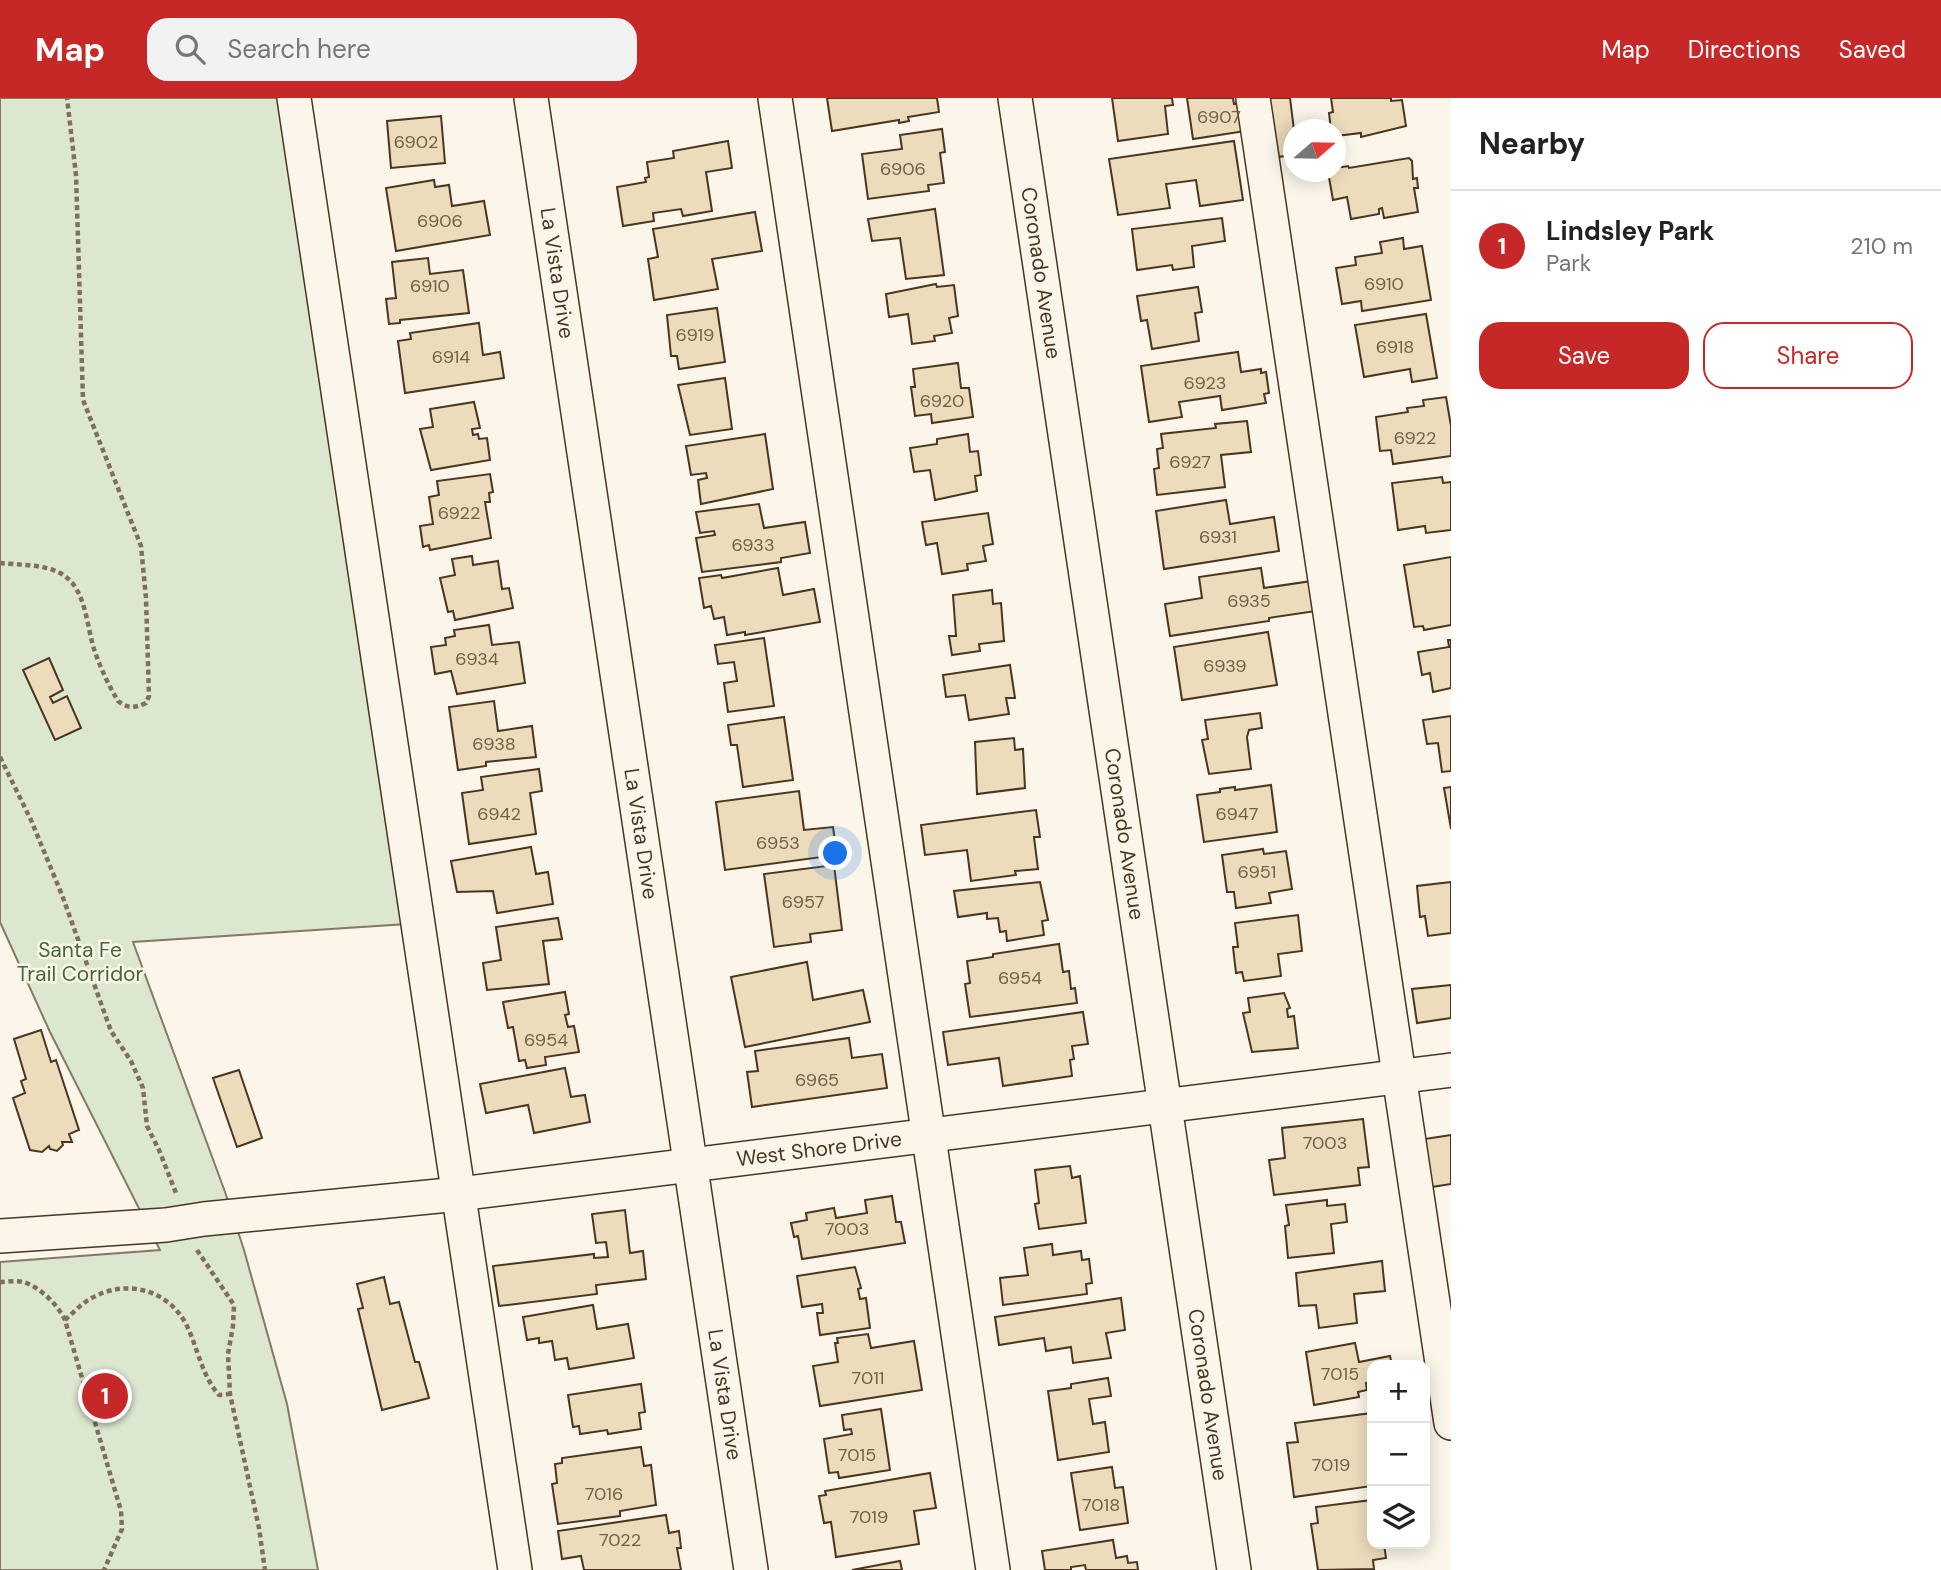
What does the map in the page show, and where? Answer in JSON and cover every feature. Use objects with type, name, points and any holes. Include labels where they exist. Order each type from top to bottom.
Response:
[{"type":"street","points":[[294,98],[515,1570]]},
{"type":"street","name":"La Vista Drive","points":[[531,98],[751,1570]]},
{"type":"street","points":[[775,98],[993,1570]]},
{"type":"street","name":"Coronado Avenue","points":[[1015,98],[1234,1570]]},
{"type":"street","points":[[1253,98],[1451,1423]]},
{"type":"street","name":"West Shore Drive","points":[[0,1236],[166,1225],[459,1194],[1451,1070]]},
{"type":"path","points":[[0,563],[44,568],[61,573],[74,586],[83,605],[94,650],[118,701],[125,707],[146,703],[149,696],[146,598],[141,546],[83,400],[76,175],[67,98]]},
{"type":"path","points":[[0,757],[31,820],[62,895],[111,1031],[131,1061],[143,1088],[147,1126],[187,1223],[205,1262],[234,1305],[228,1354],[230,1394],[259,1528],[265,1570]]},
{"type":"path","points":[[0,1282],[27,1283],[56,1304],[65,1320],[121,1511],[122,1529],[104,1570]]},
{"type":"path","points":[[65,1320],[90,1299],[114,1289],[139,1289],[169,1301],[186,1324],[211,1386],[219,1395],[230,1394]]},
{"type":"green space","name":"Santa Fe Trail Corridor","points":[[0,98],[281,98],[407,924],[133,942],[244,1250],[287,1404],[318,1570],[0,1570],[0,1262],[160,1250],[50,1032],[0,922]]},
{"type":"building","points":[[827,98],[937,98],[939,112],[908,117],[909,121],[899,123],[899,120],[832,131]]},
{"type":"building","points":[[1112,98],[1172,98],[1173,105],[1165,106],[1168,134],[1118,141]]},
{"type":"building","points":[[1187,98],[1233,98],[1234,104],[1247,102],[1252,130],[1193,139]]},
{"type":"building","points":[[1262,98],[1290,98],[1293,119],[1283,119],[1283,156],[1269,158]]},
{"type":"building","points":[[1331,98],[1402,100],[1406,126],[1361,137],[1361,133],[1346,135],[1346,119],[1330,119],[1329,113],[1333,112]]},
{"type":"building","points":[[441,116],[445,163],[391,168],[387,121]]},
{"type":"building","points":[[942,129],[945,152],[940,153],[944,183],[928,185],[929,191],[868,199],[862,154],[902,149],[900,135]]},
{"type":"building","points":[[728,141],[732,168],[706,172],[712,211],[683,216],[681,209],[653,213],[654,221],[623,226],[617,187],[646,182],[645,178],[649,177],[647,162],[674,158],[673,151]]},
{"type":"building","points":[[1234,141],[1243,200],[1200,206],[1196,180],[1166,184],[1170,208],[1118,215],[1109,159]]},
{"type":"building","points":[[1409,158],[1412,161],[1413,179],[1417,178],[1418,188],[1414,188],[1418,212],[1384,218],[1382,208],[1379,209],[1379,214],[1351,219],[1347,197],[1333,200],[1330,182],[1346,182],[1346,166]]},
{"type":"building","points":[[434,180],[435,187],[449,185],[452,206],[484,201],[490,235],[396,251],[386,188]]},
{"type":"building","points":[[935,209],[944,275],[906,279],[900,238],[872,241],[868,219]]},
{"type":"building","points":[[755,212],[762,251],[712,259],[718,289],[654,300],[648,259],[658,257],[653,229]]},
{"type":"building","points":[[1222,218],[1225,241],[1192,246],[1194,267],[1173,270],[1172,265],[1137,270],[1132,229]]},
{"type":"building","points":[[1403,238],[1404,249],[1422,246],[1431,300],[1362,311],[1361,301],[1342,304],[1336,268],[1356,265],[1355,257],[1382,253],[1380,242]]},
{"type":"building","points":[[428,258],[430,274],[463,270],[469,313],[400,320],[400,323],[389,324],[386,299],[396,298],[392,262]]},
{"type":"building","points":[[936,284],[937,287],[954,285],[958,316],[949,318],[952,333],[934,336],[935,341],[912,344],[908,314],[889,317],[886,294]]},
{"type":"building","points":[[1198,287],[1202,312],[1195,313],[1199,341],[1152,349],[1147,320],[1141,321],[1137,296]]},
{"type":"building","points":[[717,308],[725,362],[679,369],[677,356],[671,356],[667,315]]},
{"type":"building","points":[[1426,314],[1437,378],[1412,382],[1410,369],[1364,377],[1355,325]]},
{"type":"building","points":[[479,323],[483,355],[500,352],[504,378],[405,393],[398,341],[411,339],[410,333]]},
{"type":"building","points":[[1238,352],[1241,372],[1261,369],[1261,373],[1266,372],[1269,393],[1264,394],[1266,403],[1222,410],[1220,396],[1179,402],[1182,417],[1149,422],[1141,366]]},
{"type":"building","points":[[958,363],[961,388],[969,388],[973,417],[932,423],[931,414],[915,416],[911,387],[915,387],[913,369]]},
{"type":"building","points":[[725,378],[732,429],[690,435],[678,385]]},
{"type":"building","points":[[1446,397],[1451,426],[1451,456],[1393,464],[1391,450],[1380,451],[1376,417],[1408,412],[1407,408],[1424,406],[1423,400]]},
{"type":"building","points":[[474,402],[480,428],[472,429],[473,435],[478,434],[479,439],[487,438],[490,460],[431,470],[420,429],[433,427],[430,409]]},
{"type":"building","points":[[1247,421],[1251,452],[1221,455],[1225,487],[1157,495],[1154,469],[1159,468],[1157,449],[1163,448],[1161,434],[1216,428],[1215,424]]},
{"type":"building","points":[[765,434],[773,489],[701,504],[698,480],[707,478],[706,473],[691,475],[686,446]]},
{"type":"building","points":[[968,434],[970,452],[978,451],[981,475],[975,476],[977,491],[935,500],[930,470],[914,472],[910,448],[937,444],[937,439]]},
{"type":"building","points":[[490,474],[493,492],[489,493],[490,502],[485,502],[491,538],[430,550],[429,545],[423,547],[420,526],[433,524],[429,497],[439,495],[437,481]]},
{"type":"building","points":[[1442,477],[1443,483],[1451,482],[1451,530],[1426,533],[1425,526],[1398,530],[1392,483]]},
{"type":"building","points":[[1226,500],[1230,524],[1274,517],[1279,551],[1164,569],[1156,511]]},
{"type":"building","points":[[759,504],[764,528],[805,522],[810,553],[781,558],[781,562],[702,572],[696,538],[715,535],[714,531],[700,533],[696,512]]},
{"type":"building","points":[[988,513],[993,544],[983,546],[986,561],[967,564],[968,570],[942,574],[937,543],[926,545],[922,522]]},
{"type":"building","points":[[472,556],[473,565],[498,561],[502,589],[509,588],[513,608],[455,620],[453,611],[448,612],[440,578],[455,575],[452,559]]},
{"type":"building","points":[[1451,557],[1451,625],[1424,630],[1423,626],[1414,627],[1404,565]]},
{"type":"building","points":[[778,568],[783,595],[814,589],[820,622],[745,635],[745,632],[727,635],[724,617],[714,619],[711,606],[704,608],[699,578],[721,575],[722,578]]},
{"type":"building","points":[[1261,568],[1264,588],[1312,581],[1316,611],[1170,636],[1165,604],[1202,598],[1199,577]]},
{"type":"building","points":[[992,590],[993,604],[1001,603],[1004,641],[979,644],[980,651],[952,655],[949,636],[956,636],[953,595]]},
{"type":"building","points":[[489,625],[492,645],[519,642],[525,683],[457,694],[451,671],[435,674],[431,647],[446,645],[445,638],[455,636],[454,630]]},
{"type":"building","points":[[1268,632],[1277,685],[1182,700],[1174,647]]},
{"type":"building","points":[[764,638],[774,706],[728,712],[724,683],[737,681],[734,662],[718,664],[715,645]]},
{"type":"building","points":[[1448,640],[1451,640],[1451,688],[1433,692],[1430,673],[1422,675],[1418,652],[1449,647]]},
{"type":"building","points":[[49,658],[63,690],[50,697],[53,703],[67,696],[81,728],[55,740],[23,670]]},
{"type":"building","points":[[1010,665],[1015,698],[1006,698],[1009,714],[969,720],[965,695],[946,697],[943,675]]},
{"type":"building","points":[[494,701],[498,731],[532,726],[536,757],[486,762],[486,766],[458,770],[449,707]]},
{"type":"building","points":[[1260,713],[1262,728],[1249,730],[1247,737],[1251,769],[1209,774],[1202,740],[1208,739],[1205,720]]},
{"type":"building","points":[[1451,716],[1451,771],[1442,772],[1438,743],[1427,744],[1423,720]]},
{"type":"building","points":[[784,717],[793,780],[743,787],[737,745],[731,745],[728,725]]},
{"type":"building","points":[[1014,738],[1015,750],[1023,749],[1025,788],[977,794],[975,742]]},
{"type":"building","points":[[539,769],[542,791],[530,793],[536,834],[469,844],[462,793],[483,790],[481,777]]},
{"type":"building","points":[[1271,785],[1277,832],[1204,842],[1197,795],[1220,792],[1220,789],[1235,787],[1235,790]]},
{"type":"building","points":[[1451,787],[1451,829],[1444,788]]},
{"type":"building","points":[[799,791],[804,830],[833,827],[837,855],[725,870],[716,802]]},
{"type":"building","points":[[1036,810],[1040,837],[1034,837],[1038,869],[971,881],[967,850],[925,855],[921,825]]},
{"type":"building","points":[[531,847],[536,874],[548,872],[553,904],[497,913],[493,891],[457,892],[451,861]]},
{"type":"building","points":[[1263,849],[1264,854],[1286,851],[1292,889],[1269,893],[1271,903],[1236,908],[1234,892],[1227,892],[1222,855]]},
{"type":"building","points":[[834,865],[842,930],[810,934],[811,942],[774,947],[764,874]]},
{"type":"building","points":[[1040,882],[1048,920],[1042,921],[1044,935],[1007,941],[1006,931],[1000,932],[998,918],[987,919],[987,913],[958,917],[954,891]]},
{"type":"building","points":[[1451,882],[1451,933],[1428,936],[1425,916],[1420,917],[1417,886]]},
{"type":"building","points":[[1298,915],[1302,951],[1278,954],[1281,976],[1244,981],[1242,972],[1236,973],[1233,947],[1238,947],[1235,923]]},
{"type":"building","points":[[558,918],[562,939],[543,941],[549,984],[487,990],[483,963],[501,960],[496,927]]},
{"type":"building","points":[[1059,944],[1063,972],[1069,971],[1071,989],[1075,988],[1077,1003],[970,1017],[965,984],[970,983],[967,961],[993,957],[993,954]]},
{"type":"building","points":[[807,962],[813,1000],[863,990],[870,1022],[745,1047],[731,977]]},
{"type":"building","points":[[1451,985],[1451,1018],[1417,1023],[1412,989]]},
{"type":"building","points":[[565,992],[569,1014],[565,1015],[568,1027],[574,1026],[579,1052],[545,1057],[546,1065],[527,1068],[525,1060],[519,1061],[513,1027],[508,1028],[503,1002]]},
{"type":"building","points":[[1284,993],[1290,1008],[1287,1009],[1288,1017],[1294,1016],[1298,1048],[1252,1052],[1243,1013],[1250,1012],[1248,998]]},
{"type":"building","points":[[1083,1012],[1088,1044],[1072,1046],[1072,1076],[1003,1086],[999,1058],[948,1065],[943,1032]]},
{"type":"building","points":[[41,1030],[51,1062],[56,1060],[79,1130],[69,1134],[72,1142],[62,1142],[63,1145],[57,1151],[49,1146],[42,1152],[30,1150],[13,1098],[25,1093],[21,1081],[26,1079],[14,1039]]},
{"type":"building","points":[[849,1038],[852,1058],[882,1054],[887,1088],[752,1107],[747,1072],[758,1071],[755,1051]]},
{"type":"building","points":[[565,1068],[571,1097],[585,1095],[590,1122],[534,1133],[528,1105],[486,1113],[480,1084]]},
{"type":"building","points":[[239,1070],[262,1138],[237,1147],[213,1078]]},
{"type":"building","points":[[1363,1119],[1369,1167],[1358,1168],[1360,1185],[1274,1195],[1269,1160],[1285,1158],[1282,1128]]},
{"type":"building","points":[[1451,1135],[1451,1184],[1425,1188],[1418,1140]]},
{"type":"building","points":[[1070,1166],[1072,1178],[1080,1176],[1086,1223],[1039,1229],[1035,1204],[1039,1203],[1035,1170]]},
{"type":"building","points":[[892,1196],[896,1222],[901,1222],[905,1243],[802,1259],[798,1236],[794,1237],[791,1223],[807,1220],[806,1213],[834,1208],[836,1218],[867,1213],[865,1200]]},
{"type":"building","points":[[1327,1200],[1327,1206],[1345,1204],[1347,1222],[1331,1224],[1334,1253],[1288,1258],[1285,1226],[1289,1225],[1286,1205]]},
{"type":"building","points":[[625,1210],[630,1253],[643,1251],[646,1279],[596,1285],[597,1294],[499,1306],[493,1266],[594,1254],[594,1258],[608,1257],[606,1242],[596,1243],[592,1214]]},
{"type":"building","points":[[1052,1244],[1053,1255],[1081,1251],[1082,1260],[1089,1259],[1092,1283],[1086,1284],[1087,1294],[1003,1305],[1000,1278],[1028,1275],[1024,1248]]},
{"type":"building","points":[[1382,1261],[1385,1291],[1354,1294],[1357,1323],[1319,1328],[1316,1305],[1299,1306],[1296,1273]]},
{"type":"building","points":[[855,1267],[861,1288],[858,1289],[860,1299],[866,1298],[870,1328],[820,1335],[817,1313],[823,1313],[822,1304],[802,1307],[797,1276]]},
{"type":"building","points":[[384,1277],[390,1304],[399,1302],[415,1362],[419,1362],[429,1398],[382,1410],[358,1309],[363,1308],[357,1284]]},
{"type":"building","points":[[1121,1298],[1125,1330],[1106,1333],[1111,1358],[1073,1363],[1071,1347],[1046,1351],[1044,1338],[999,1345],[995,1317]]},
{"type":"building","points":[[593,1305],[597,1329],[628,1324],[634,1358],[569,1369],[567,1358],[555,1360],[552,1341],[539,1343],[539,1338],[527,1340],[523,1317]]},
{"type":"building","points":[[868,1334],[871,1348],[914,1341],[922,1390],[820,1406],[813,1366],[838,1362],[835,1343],[838,1343],[837,1338]]},
{"type":"building","points":[[1355,1343],[1359,1362],[1367,1360],[1367,1390],[1358,1392],[1359,1397],[1314,1405],[1306,1352]]},
{"type":"building","points":[[1390,1356],[1391,1360],[1369,1360]]},
{"type":"building","points":[[1108,1378],[1111,1396],[1089,1399],[1093,1424],[1105,1422],[1109,1452],[1058,1460],[1048,1391]]},
{"type":"building","points":[[641,1384],[645,1412],[639,1413],[641,1429],[608,1434],[607,1430],[580,1434],[579,1426],[573,1427],[568,1395]]},
{"type":"building","points":[[881,1409],[890,1470],[839,1478],[838,1472],[829,1473],[824,1439],[852,1434],[851,1429],[844,1430],[842,1415]]},
{"type":"building","points":[[1367,1414],[1367,1487],[1294,1497],[1287,1443],[1298,1442],[1295,1423]]},
{"type":"building","points":[[641,1447],[644,1466],[651,1465],[656,1505],[620,1511],[620,1516],[558,1524],[552,1484],[557,1483],[555,1464],[562,1463],[562,1458]]},
{"type":"building","points":[[1112,1467],[1115,1488],[1123,1487],[1128,1523],[1080,1530],[1071,1473]]},
{"type":"building","points":[[930,1473],[936,1508],[914,1511],[919,1544],[836,1557],[831,1522],[824,1523],[819,1496],[826,1495],[825,1491]]},
{"type":"building","points":[[1367,1501],[1367,1549],[1385,1549],[1386,1558],[1373,1560],[1374,1569],[1318,1570],[1311,1524],[1318,1523],[1316,1507]]},
{"type":"building","points":[[666,1515],[669,1533],[679,1531],[681,1548],[677,1548],[681,1570],[584,1570],[581,1556],[562,1559],[558,1531]]},
{"type":"building","points":[[1113,1540],[1116,1558],[1127,1556],[1128,1563],[1137,1562],[1138,1570],[1086,1570],[1085,1565],[1071,1567],[1071,1570],[1045,1570],[1042,1551]]},
{"type":"building","points":[[900,1561],[902,1570],[852,1570]]},
{"type":"place","name":"Lindsley Park","points":[[105,1396]]}]
